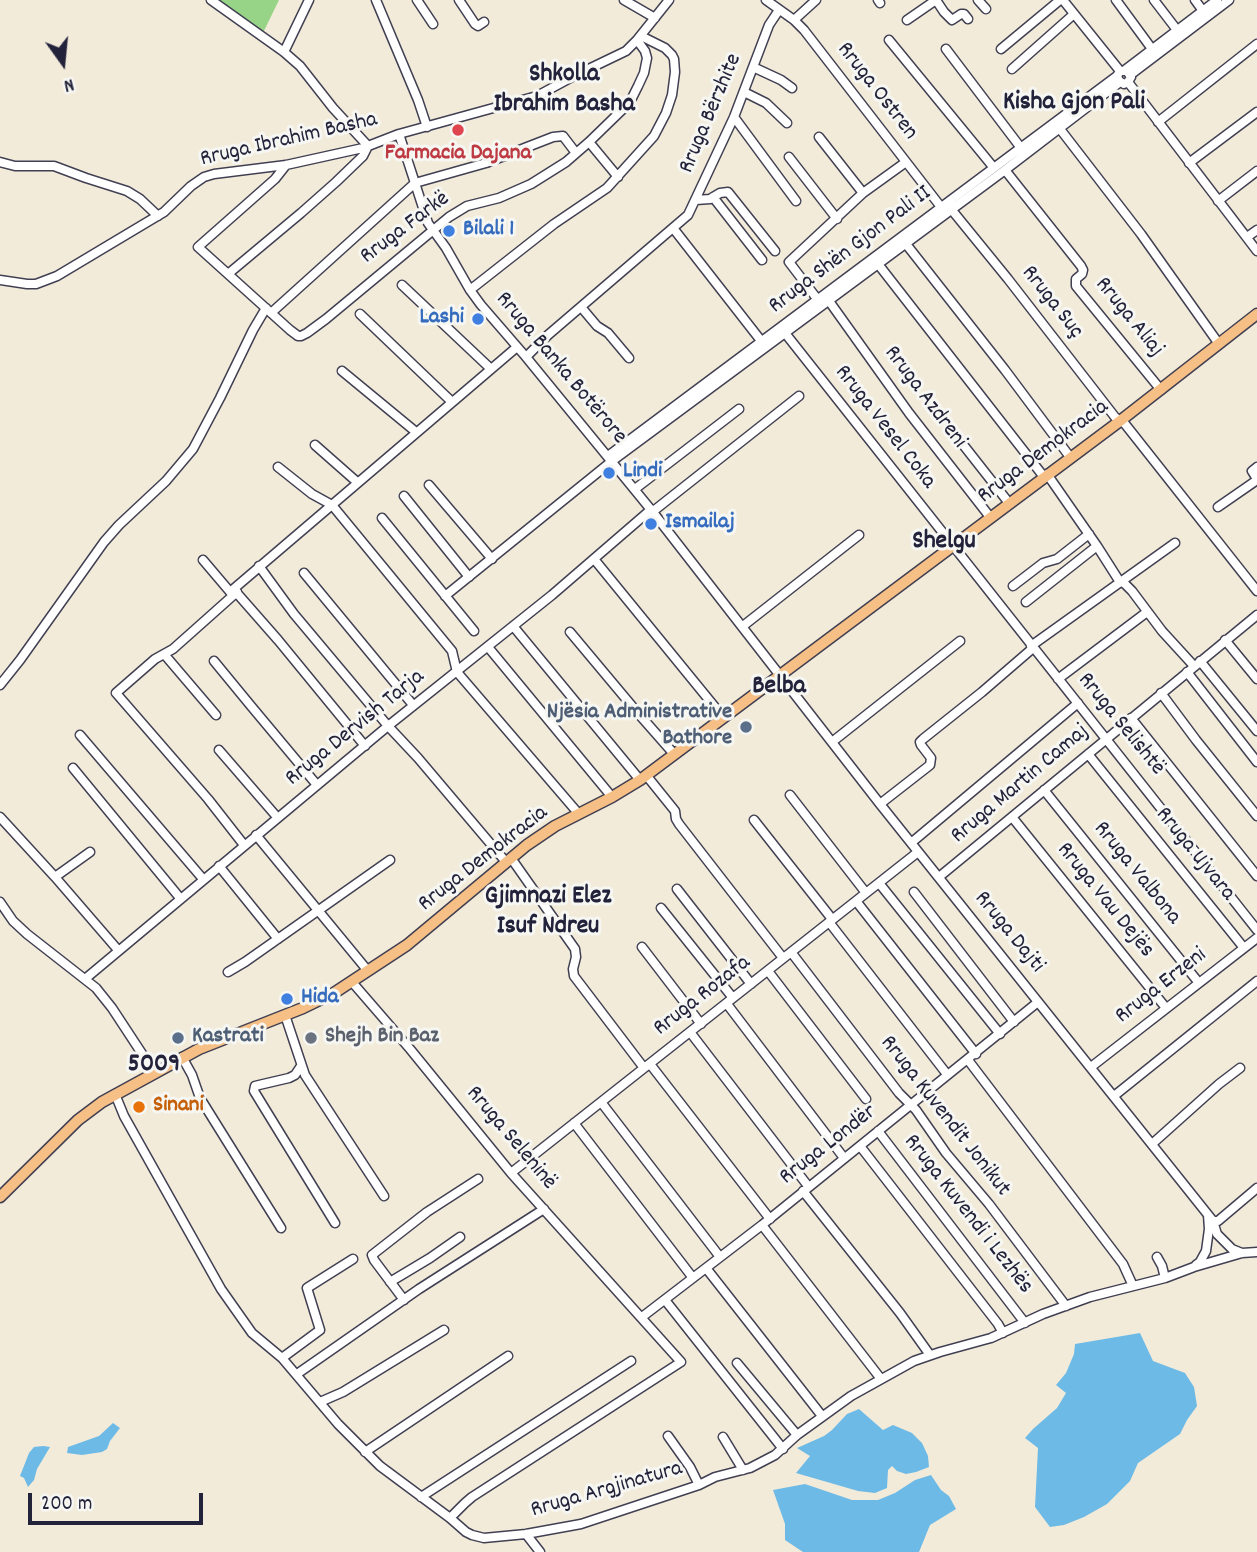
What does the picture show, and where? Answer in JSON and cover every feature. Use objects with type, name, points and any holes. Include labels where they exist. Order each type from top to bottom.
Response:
[{"type":"main road","name":"Rruga Demokracia","points":[[0,1197],[78,1120],[115,1094],[213,1042],[319,1001],[352,982],[426,931],[540,836],[643,777],[1161,390],[1257,314]]},
{"type":"street","points":[[211,0],[300,66],[368,146],[363,156],[336,182],[228,274]]},
{"type":"street","points":[[284,52],[309,0]]},
{"type":"street","points":[[376,0],[427,127]]},
{"type":"street","points":[[417,0],[433,24]]},
{"type":"street","points":[[459,0],[475,24],[478,26],[484,22]]},
{"type":"street","points":[[624,0],[655,18]]},
{"type":"street","name":"Rruga Ibrahim Basha","points":[[0,280],[27,284],[57,276],[158,216],[204,177],[286,165],[368,146],[399,134],[537,96],[632,46],[669,0]]},
{"type":"street","name":"Rruga Ostren","points":[[766,0],[794,20],[941,207]]},
{"type":"street","points":[[794,20],[816,0]]},
{"type":"street","points":[[908,20],[936,0],[952,20],[961,14],[968,19]]},
{"type":"street","points":[[978,0],[986,9]]},
{"type":"street","points":[[1001,49],[1062,0],[1124,76],[1257,250]]},
{"type":"street","points":[[1116,0],[1152,49]]},
{"type":"street","points":[[1154,0],[1177,30]]},
{"type":"street","points":[[1195,0],[1203,11]]},
{"type":"street","name":"Rruga Shën Gjon Pali II","points":[[610,458],[829,301],[1060,129],[1152,49],[1217,0]]},
{"type":"street","name":"Rruga Shën Gjon Pali II","points":[[610,458],[941,207],[1229,0]]},
{"type":"street","name":"Rruga Bërzhite","points":[[526,357],[688,215],[734,117],[769,25],[779,10]]},
{"type":"street","points":[[1012,69],[1074,14]]},
{"type":"street","points":[[470,290],[554,223],[607,188],[643,150],[660,126],[674,82],[672,55],[665,48],[639,38]]},
{"type":"street","name":"Rruga Farkë","points":[[286,165],[198,247],[298,336],[307,333],[459,210],[499,198],[531,184],[556,169],[589,142],[631,100],[638,86],[648,58],[639,38]]},
{"type":"street","points":[[889,40],[994,168]]},
{"type":"street","points":[[1158,122],[1257,44]]},
{"type":"street","points":[[946,49],[1021,148]]},
{"type":"street","points":[[753,67],[768,72],[792,88]]},
{"type":"street","points":[[744,92],[765,103],[787,123]]},
{"type":"street","points":[[1189,163],[1257,112]]},
{"type":"street","points":[[734,117],[796,201]]},
{"type":"street","points":[[1060,129],[1141,234],[1219,344]]},
{"type":"street","name":"Rruga Banka Botërore","points":[[399,134],[425,215],[470,290],[610,458],[780,674]]},
{"type":"street","points":[[0,685],[104,542],[166,481],[193,449],[253,330],[268,311],[415,183],[486,163],[553,137],[563,136],[576,153]]},
{"type":"street","points":[[819,137],[863,193]]},
{"type":"street","points":[[589,142],[618,177]]},
{"type":"street","points":[[789,157],[837,219]]},
{"type":"street","points":[[0,162],[15,166],[54,166],[127,191],[158,216]]},
{"type":"street","points":[[818,300],[789,262],[863,193],[906,162]]},
{"type":"street","name":"Rruga Aliaj","points":[[1005,170],[1081,266],[1082,274],[1076,279],[1076,286],[1161,390]]},
{"type":"street","points":[[1218,201],[1257,171]]},
{"type":"street","points":[[696,200],[727,192],[775,251]]},
{"type":"street","points":[[713,197],[762,260]]},
{"type":"street","points":[[941,207],[951,209]]},
{"type":"street","name":"Rruga Suç","points":[[951,209],[1257,591]]},
{"type":"street","points":[[673,228],[762,342]]},
{"type":"street","points":[[1247,237],[1257,230]]},
{"type":"street","points":[[905,244],[1070,457]]},
{"type":"street","points":[[878,264],[1046,475],[1121,582],[1132,591],[1162,631],[1257,731]]},
{"type":"street","points":[[402,285],[491,369]]},
{"type":"street","name":"Rruga Azdreni","points":[[829,301],[909,413],[990,517]]},
{"type":"street","points":[[581,307],[629,358]]},
{"type":"street","points":[[360,314],[452,402]]},
{"type":"street","name":"Rruga Vesel Coka","points":[[785,333],[952,546]]},
{"type":"street","points":[[244,845],[116,693],[155,659],[173,649],[260,566],[517,347]]},
{"type":"street","points":[[342,371],[416,432]]},
{"type":"street","name":"Rruga Dervish Tarja","points":[[85,979],[388,726],[652,511],[799,396]]},
{"type":"street","points":[[635,489],[739,409]]},
{"type":"street","name":"Rruga Azdreni","points":[[950,428],[1009,503]]},
{"type":"street","points":[[315,445],[357,482]]},
{"type":"street","points":[[446,596],[610,458]]},
{"type":"street","points":[[278,467],[312,494],[332,505],[452,652],[457,672],[579,813]]},
{"type":"street","points":[[1218,507],[1257,479],[1252,471],[1257,467]]},
{"type":"street","points":[[429,485],[492,559]]},
{"type":"street","points":[[404,496],[469,577]]},
{"type":"street","points":[[382,518],[474,631]]},
{"type":"street","points":[[1013,586],[1089,534]]},
{"type":"street","points":[[743,626],[859,536]]},
{"type":"street","points":[[880,804],[930,765],[931,758],[921,746],[923,738],[982,692],[1032,647],[1175,543]]},
{"type":"street","name":"Rruga Selishtë","points":[[952,546],[1257,930]]},
{"type":"street","points":[[1026,602],[1097,546]]},
{"type":"street","points":[[594,559],[723,717]]},
{"type":"street","points":[[203,560],[278,640],[365,746]]},
{"type":"street","points":[[260,566],[294,614],[388,726],[508,860],[575,949],[574,976],[647,1066],[766,1222],[881,1379]]},
{"type":"street","points":[[304,573],[414,705]]},
{"type":"street","points":[[1058,679],[1147,612]]},
{"type":"street","name":"Rruga Martin Camaj","points":[[939,877],[1257,615]]},
{"type":"street","points":[[513,626],[675,811],[679,824],[783,958]]},
{"type":"street","points":[[570,632],[674,754]]},
{"type":"street","points":[[1225,640],[1257,679]]},
{"type":"street","points":[[832,742],[960,641]]},
{"type":"street","points":[[488,647],[612,797]]},
{"type":"street","points":[[164,654],[216,715]]},
{"type":"street","points":[[214,661],[317,785]]},
{"type":"street","points":[[1194,666],[1257,762]]},
{"type":"street","name":"Rruga Dajti","points":[[780,674],[918,852],[1211,1218],[1224,1243]]},
{"type":"street","points":[[1161,693],[1257,816]]},
{"type":"street","points":[[911,843],[1078,703]]},
{"type":"street","points":[[1131,718],[1257,876]]},
{"type":"street","points":[[80,735],[203,879]]},
{"type":"street","points":[[219,750],[277,817]]},
{"type":"street","name":"Rruga Ujvara","points":[[1088,754],[1244,948]]},
{"type":"street","points":[[73,768],[180,898]]},
{"type":"street","name":"Rruga Valbona","points":[[1044,790],[1199,982]]},
{"type":"street","points":[[790,795],[866,892]]},
{"type":"street","points":[[0,817],[118,950]]},
{"type":"street","name":"Rruga Vau Dejës","points":[[1012,817],[1166,1008]]},
{"type":"street","points":[[754,820],[946,1073]]},
{"type":"street","points":[[256,835],[368,971]]},
{"type":"street","points":[[55,877],[90,852]]},
{"type":"street","name":"Rruga Rozafa","points":[[511,1172],[918,852]]},
{"type":"street","points":[[228,972],[390,860]]},
{"type":"street","points":[[219,866],[278,939]]},
{"type":"street","points":[[879,883],[999,1034]]},
{"type":"street","points":[[677,889],[751,984]]},
{"type":"street","points":[[914,892],[1014,1022]]},
{"type":"street","points":[[856,901],[976,1054]]},
{"type":"street","points":[[0,902],[13,921],[27,934],[96,988],[154,1072]]},
{"type":"street","points":[[661,908],[844,1158]]},
{"type":"street","name":"Rruga Erzeni","points":[[1091,1068],[1257,938]]},
{"type":"street","points":[[642,947],[701,1024]]},
{"type":"street","name":"Rruga Kuvendit Jonikut","points":[[791,952],[1066,1306]]},
{"type":"street","points":[[768,971],[866,1099]]},
{"type":"street","points":[[1114,1096],[1257,981]]},
{"type":"street","name":"Rruga Seleninë","points":[[352,982],[511,1172],[681,1362],[472,1497],[450,1518]]},
{"type":"street","name":"Rruga Londër","points":[[642,1317],[766,1222],[1038,1002]]},
{"type":"street","points":[[285,1015],[301,1066],[384,1196]]},
{"type":"street","points":[[690,1032],[930,1355]]},
{"type":"street","points":[[182,1057],[200,1098],[281,1228]]},
{"type":"street","points":[[968,1060],[1124,1264],[1133,1286]]},
{"type":"street","points":[[301,1066],[295,1075],[255,1086],[254,1091],[335,1223]]},
{"type":"street","points":[[1152,1144],[1240,1068]]},
{"type":"street","name":"Rruga Argjinatura","points":[[115,1094],[124,1116],[221,1289],[252,1333],[282,1358],[365,1452],[466,1532],[478,1537],[493,1539],[581,1524],[699,1485],[715,1477],[743,1470],[761,1463],[851,1396],[901,1367],[930,1355],[1003,1333],[1090,1297],[1165,1278],[1242,1253]]},
{"type":"street","points":[[601,1102],[720,1257]]},
{"type":"street","points":[[574,1123],[694,1278]]},
{"type":"street","name":"Rruga Kuvendi i Lezhës","points":[[878,1132],[1025,1323]]},
{"type":"street","points":[[860,1146],[1003,1333]]},
{"type":"street","points":[[404,1300],[372,1255],[435,1206],[478,1179]]},
{"type":"street","points":[[1224,1243],[1225,1255],[1213,1259],[1207,1248],[1211,1218],[1218,1221],[1257,1188]]},
{"type":"street","points":[[297,1374],[544,1209]]},
{"type":"street","points":[[390,1282],[460,1237]]},
{"type":"street","points":[[1194,1267],[1215,1238],[1232,1250],[1242,1253],[1257,1252]]},
{"type":"street","points":[[1157,1257],[1165,1278]]},
{"type":"street","points":[[282,1358],[320,1330],[307,1288],[354,1259]]},
{"type":"street","points":[[706,1268],[822,1416]]},
{"type":"street","points":[[665,1300],[783,1448]]},
{"type":"street","points":[[320,1402],[344,1392],[444,1330]]},
{"type":"street","points":[[365,1452],[508,1356]]},
{"type":"street","points":[[421,1497],[631,1361]]},
{"type":"street","points":[[737,1363],[797,1436]]},
{"type":"street","points":[[668,1436],[699,1485]]},
{"type":"street","points":[[723,1437],[743,1470]]},
{"type":"street","points":[[526,1534],[540,1552]]},
{"type":"green space","points":[[215,0],[279,0],[262,35]]},
{"type":"water","points":[[1140,1333],[1153,1361],[1185,1373],[1194,1387],[1197,1406],[1180,1434],[1138,1463],[1130,1481],[1107,1504],[1084,1517],[1050,1527],[1035,1507],[1038,1448],[1025,1438],[1057,1408],[1066,1393],[1056,1385],[1066,1373],[1075,1344]]},
{"type":"water","points":[[859,1409],[883,1430],[893,1425],[912,1433],[922,1443],[928,1456],[929,1467],[906,1474],[892,1466],[888,1470],[887,1488],[875,1493],[858,1491],[796,1473],[810,1456],[797,1448],[824,1436],[847,1414]]},
{"type":"water","points":[[113,1423],[120,1428],[107,1449],[82,1455],[67,1453],[68,1447],[99,1436]]},
{"type":"water","points":[[34,1447],[50,1447],[28,1487],[20,1476],[29,1453]]},
{"type":"water","points":[[931,1475],[956,1509],[930,1525],[919,1552],[803,1552],[785,1540],[785,1524],[773,1490],[805,1484],[852,1500],[878,1500],[915,1480]]},
{"type":"place","name":"Farmacia Dajana","points":[[458,130]]},
{"type":"place","name":"Bilali 1","points":[[449,231]]},
{"type":"place","name":"Lashi","points":[[478,319]]},
{"type":"place","name":"Lindi","points":[[609,473]]},
{"type":"place","name":"Ismailaj","points":[[651,524]]},
{"type":"place","name":"Njësia Administrative Bathore","points":[[746,727]]},
{"type":"place","name":"Hida","points":[[287,999]]},
{"type":"place","name":"Kastrati","points":[[178,1038]]},
{"type":"place","name":"Shejh Bin Baz","points":[[311,1038]]},
{"type":"place","name":"Sinani","points":[[139,1107]]},
{"type":"district","name":"Shkolla Ibrahim Basha","points":[[564,91]]},
{"type":"district","name":"Kisha Gjon Pali","points":[[1074,104]]},
{"type":"district","name":"Shelgu","points":[[944,543]]},
{"type":"district","name":"Belba","points":[[779,688]]},
{"type":"district","name":"Gjimnazi Elez Isuf Ndreu","points":[[548,913]]},
{"type":"district","name":"5009","points":[[154,1066]]}]
